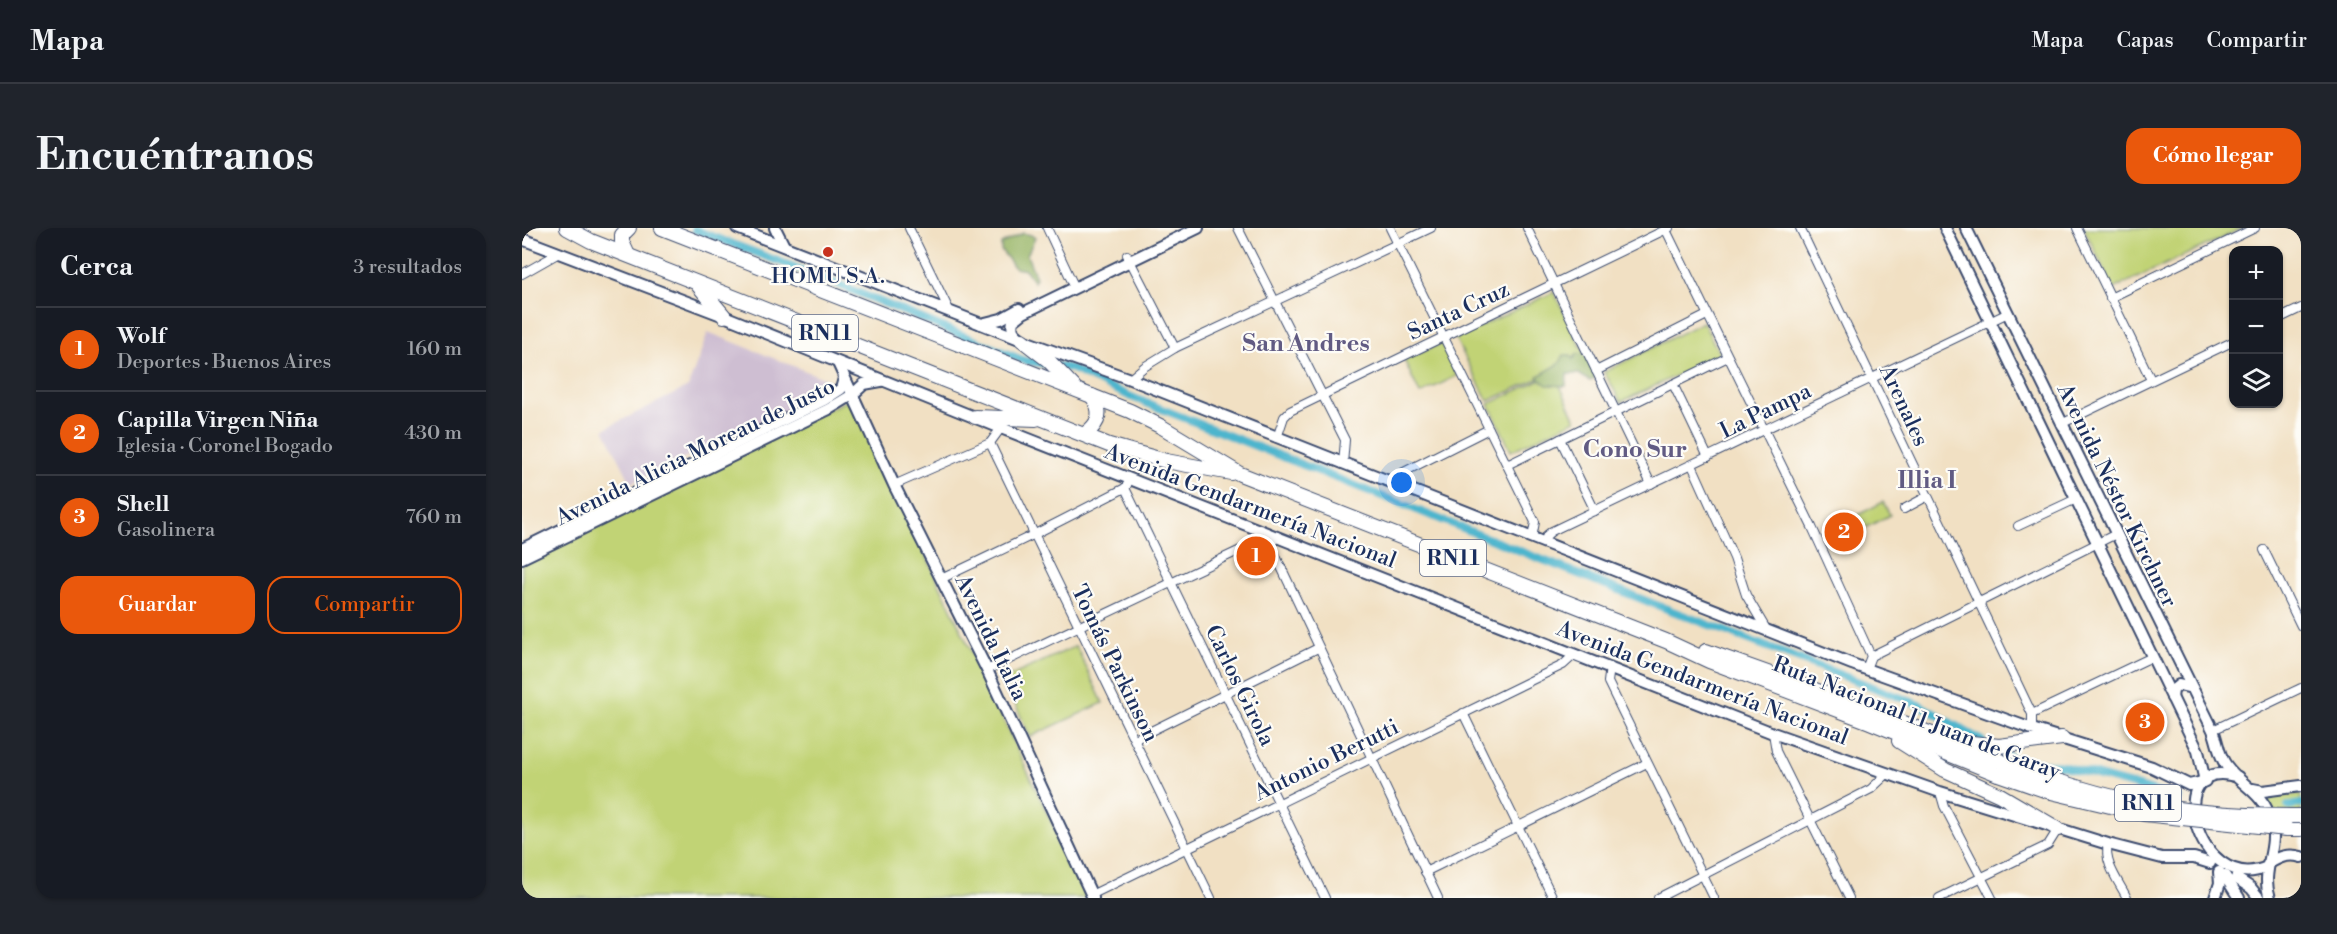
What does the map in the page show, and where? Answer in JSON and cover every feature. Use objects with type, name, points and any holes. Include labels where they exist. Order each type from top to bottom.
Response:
[{"type":"highway","name":"Ruta Nacional 11 Juan de Garay","points":[[567,228],[591,241],[1136,454],[1240,474]]},
{"type":"highway","points":[[628,255],[622,242],[622,235],[629,228]]},
{"type":"highway","name":"Ruta Nacional 11 Juan de Garay","points":[[662,228],[1092,396],[1162,427],[1240,474],[1666,641],[1709,661],[1999,768],[2067,796],[2145,814],[2301,829]]},
{"type":"highway","points":[[697,283],[724,316]]},
{"type":"highway","points":[[1022,340],[1048,360],[1078,391]]},
{"type":"highway","points":[[1084,434],[1094,428],[1099,417],[1097,404],[1092,396]]},
{"type":"highway","points":[[975,417],[1045,419]]},
{"type":"highway","name":"Ruta Nacional 11 Juan de Garay","points":[[1666,641],[1737,662],[1870,710],[1943,739],[1999,768],[2128,800],[2177,808],[2301,816]]},
{"type":"highway","points":[[1870,722],[1945,770],[2000,795],[2058,829]]},
{"type":"highway","points":[[1943,739],[1999,746],[2062,738]]},
{"type":"main road","points":[[740,228],[1866,669],[2032,729],[2152,766],[2189,785],[2220,775],[2238,777],[2253,789],[2265,806],[2272,824],[2273,845],[2267,865],[2266,883],[2270,898]]},
{"type":"main road","points":[[775,228],[784,246]]},
{"type":"main road","points":[[981,324],[1001,319],[1184,230],[1198,228]]},
{"type":"main road","name":"Avenida Néstor Kirchner","points":[[1945,228],[2198,751],[2204,781]]},
{"type":"main road","name":"Avenida Néstor Kirchner","points":[[1966,228],[2006,314],[2213,730],[2218,748],[2226,764],[2238,777]]},
{"type":"main road","name":"Avenida Gendarmería Nacional","points":[[522,239],[724,316],[975,417],[1128,483],[1262,530],[1773,733],[1941,792],[2108,844],[2162,858],[2194,858],[2210,863]]},
{"type":"main road","points":[[1022,340],[1013,333],[1013,321],[1073,285]]},
{"type":"main road","name":"Avenida Italia","points":[[838,363],[894,485],[987,670],[1092,896]]},
{"type":"main road","name":"Avenida Alicia Moreau de Justo","points":[[522,549],[824,400],[841,389],[844,378]]},
{"type":"main road","name":"Avenida Alicia Moreau de Justo","points":[[522,558],[819,414],[852,395],[864,384],[884,381]]},
{"type":"main road","points":[[2172,698],[2173,690],[2179,686],[2192,688]]},
{"type":"main road","points":[[2198,751],[2207,755],[2216,752],[2218,748]]},
{"type":"main road","points":[[2204,781],[2193,803],[2193,821],[2201,847],[2210,863],[2251,888],[2259,898]]},
{"type":"main road","points":[[2253,789],[2263,791],[2301,786]]},
{"type":"main road","points":[[2215,898],[2220,883],[2227,875],[2255,874],[2285,856],[2301,857]]},
{"type":"main road","points":[[2227,875],[2239,898]]},
{"type":"street","points":[[909,228],[950,312]]},
{"type":"street","points":[[1047,228],[1073,285]]},
{"type":"street","points":[[1238,228],[1345,440],[1343,464]]},
{"type":"street","points":[[1390,228],[1535,522],[1532,538]]},
{"type":"street","points":[[1130,379],[1144,367],[1175,348],[1431,228]]},
{"type":"street","points":[[1527,228],[1651,484]]},
{"type":"street","name":"Arenales","points":[[1800,228],[2032,714],[2032,729]]},
{"type":"street","points":[[2077,228],[2151,380]]},
{"type":"street","points":[[2110,298],[2255,228]]},
{"type":"street","points":[[1666,229],[1812,527],[1871,656]]},
{"type":"street","name":"Santa Cruz","points":[[1277,438],[1284,417],[1290,411],[1666,229]]},
{"type":"street","points":[[522,274],[559,253]]},
{"type":"street","points":[[1129,258],[1175,348]]},
{"type":"street","points":[[2283,317],[2301,308]]},
{"type":"street","name":"La Pampa","points":[[1544,543],[1547,535],[1552,531],[2006,314]]},
{"type":"street","points":[[1596,370],[1707,315]]},
{"type":"street","points":[[2061,424],[2229,343]]},
{"type":"street","points":[[1507,465],[1728,357]]},
{"type":"street","points":[[1673,384],[1708,457]]},
{"type":"street","points":[[894,485],[990,443],[1001,428]]},
{"type":"street","points":[[1386,481],[1489,429]]},
{"type":"street","points":[[1560,439],[1595,511]]},
{"type":"street","name":"Tomás Parkinson","points":[[990,443],[1033,536],[1211,898]]},
{"type":"street","points":[[1692,465],[1734,558],[1746,595],[1766,629]]},
{"type":"street","points":[[941,579],[1033,536],[1128,483]]},
{"type":"street","name":"Carlos Girola","points":[[1128,483],[1171,582],[1325,898]]},
{"type":"street","points":[[1904,509],[1928,496]]},
{"type":"street","points":[[2018,526],[2076,499]]},
{"type":"street","points":[[987,670],[1253,544],[1262,530]]},
{"type":"street","points":[[1866,669],[1871,656],[2116,534]]},
{"type":"street","points":[[1277,536],[1272,543],[1273,550],[1438,898]]},
{"type":"street","points":[[2264,550],[2301,626]]},
{"type":"street","points":[[1135,740],[1318,648]]},
{"type":"street","name":"Antonio Berutti","points":[[1092,896],[1279,802],[1563,665],[1575,654]]},
{"type":"street","points":[[2032,714],[2152,657]]},
{"type":"street","points":[[1610,667],[1608,682],[1714,898]]},
{"type":"street","points":[[2213,730],[2301,688]]},
{"type":"street","points":[[1463,713],[1552,898]]},
{"type":"street","points":[[1773,733],[1776,751],[1849,898]]},
{"type":"street","points":[[1425,872],[1647,763]]},
{"type":"street","points":[[1658,898],[1703,877],[1871,789],[1888,773]]},
{"type":"street","points":[[1941,792],[1944,806],[1992,898]]},
{"type":"street","points":[[1939,898],[2048,845],[2058,829]]},
{"type":"street","points":[[2108,844],[2106,851],[2108,860],[2127,898]]},
{"type":"shaded area","points":[[708,332],[831,381],[835,387],[631,483],[604,429],[688,387]]},
{"type":"green space","points":[[2084,228],[2243,228],[2113,289]]},
{"type":"green space","points":[[1023,233],[1035,238],[1027,255],[1036,278],[1034,282],[1026,270],[1015,268],[1001,250],[1001,244]]},
{"type":"green space","points":[[1554,292],[1586,357],[1488,401],[1455,338]]},
{"type":"green space","points":[[1703,322],[1720,355],[1621,402],[1604,372]]},
{"type":"green space","points":[[1442,343],[1457,376],[1420,394],[1404,360]]},
{"type":"green space","points":[[1578,353],[1588,356],[1596,377],[1590,381],[1579,374],[1567,374],[1566,386],[1547,385],[1539,379],[1538,376],[1559,364],[1564,355],[1570,355],[1573,359]]},
{"type":"green space","points":[[1554,373],[1576,420],[1511,451],[1489,404]]},
{"type":"green space","points":[[852,398],[1087,898],[522,898],[522,558]]},
{"type":"green space","points":[[1883,502],[1890,515],[1865,528],[1858,515]]},
{"type":"green space","points":[[1076,646],[1103,703],[1030,737],[1004,679]]},
{"type":"green space","points":[[2301,794],[2301,816],[2272,815],[2264,797]]},
{"type":"waterway","points":[[695,230],[813,274],[1025,361],[1047,364]]},
{"type":"waterway","points":[[1058,366],[1070,368],[1129,396],[1654,604],[1920,705],[1982,741]]},
{"type":"waterway","points":[[1995,748],[2015,759],[2063,766],[2179,798]]},
{"type":"waterway","points":[[2288,806],[2301,804]]},
{"type":"place","name":"HOMU S.A.","points":[[828,252]]},
{"type":"place","name":"Capilla Virgen Niña","points":[[1844,532]]},
{"type":"place","name":"Wolf","points":[[1256,556]]},
{"type":"place","name":"Shell","points":[[2145,722]]},
{"type":"district","name":"San Andres","points":[[1306,343]]},
{"type":"district","name":"Cono Sur","points":[[1635,449]]},
{"type":"district","name":"Illia I","points":[[1927,480]]}]
